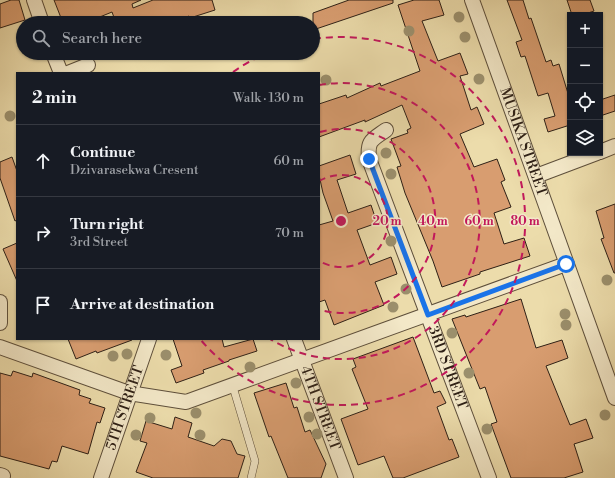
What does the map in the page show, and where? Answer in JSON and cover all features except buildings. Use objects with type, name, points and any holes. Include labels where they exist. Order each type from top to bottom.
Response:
[{"type":"street","points":[[34,0],[40,16]]},
{"type":"street","name":"MUSIKA STREET","points":[[472,0],[615,398]]},
{"type":"street","points":[[56,60],[61,72]]},
{"type":"street","points":[[70,72],[88,65]]},
{"type":"street","name":"3RD STREET","points":[[386,130],[370,141],[368,149],[369,159],[489,478]]},
{"type":"street","points":[[603,151],[615,146]]},
{"type":"street","points":[[536,176],[588,156]]},
{"type":"street","points":[[0,347],[129,393],[186,402],[232,387],[566,264]]},
{"type":"street","points":[[0,302],[0,323]]},
{"type":"street","name":"5TH STREET","points":[[101,478],[129,393],[149,340]]},
{"type":"street","name":"4TH STREET","points":[[294,340],[346,478]]},
{"type":"lane","points":[[232,387],[255,461],[251,478]]},
{"type":"route","points":[[369,159],[428,315],[566,264]]}]
